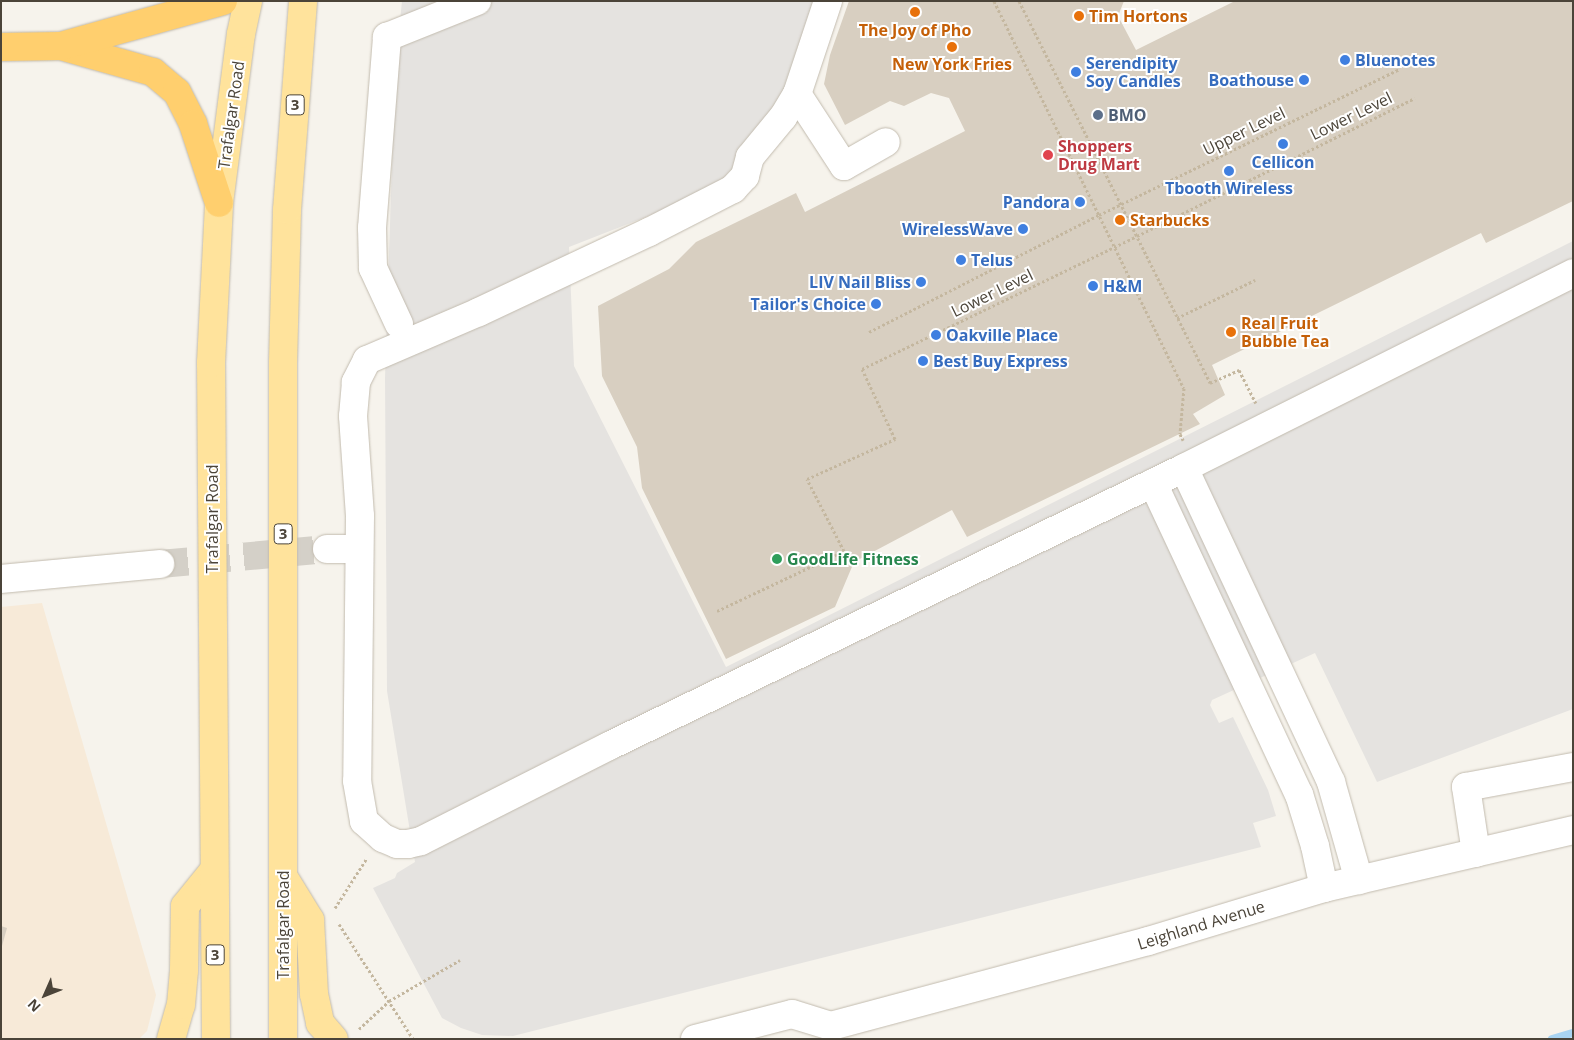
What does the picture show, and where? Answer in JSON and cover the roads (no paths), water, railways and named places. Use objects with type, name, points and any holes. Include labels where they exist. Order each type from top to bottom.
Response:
[{"type":"highway","points":[[1,47],[60,46],[223,1]]},
{"type":"highway","points":[[60,46],[154,72],[177,92],[193,124],[219,204]]},
{"type":"main road","name":"Trafalgar Road","points":[[216,1039],[211,363],[219,204],[241,34],[248,1]]},
{"type":"main road","name":"Trafalgar Road","points":[[283,1039],[283,363],[287,210],[303,1]]},
{"type":"main road","points":[[171,1039],[181,1006],[183,988],[184,906],[214,870]]},
{"type":"main road","points":[[283,875],[310,920],[314,994],[320,1023],[346,1034]]},
{"type":"street","points":[[399,324],[373,268],[372,228],[387,37],[477,1]]},
{"type":"street","points":[[828,1],[797,94],[783,117],[750,157],[745,176],[733,189],[649,232],[487,308],[367,360],[356,382],[353,416],[360,516],[358,548],[357,781],[364,822],[383,838],[397,844],[421,841],[609,746],[1153,483],[1573,274]]},
{"type":"street","points":[[797,94],[844,166],[886,142]]},
{"type":"street","points":[[1189,465],[1332,782],[1359,880]]},
{"type":"street","points":[[1153,483],[1299,794],[1316,846],[1324,888]]},
{"type":"street","points":[[327,550],[358,548]]},
{"type":"street","points":[[1,579],[160,564]]},
{"type":"street","points":[[1476,853],[1466,787],[1573,766]]},
{"type":"street","name":"Leighland Avenue","points":[[696,1039],[792,1014],[827,1032],[1148,941],[1324,888],[1573,830]]},
{"type":"waterway","points":[[1552,1039],[1573,1033]]},
{"type":"tunnel","points":[[160,564],[327,549]]},
{"type":"place","name":"The Joy of Pho","points":[[915,12]]},
{"type":"place","name":"Tim Hortons","points":[[1079,16]]},
{"type":"place","name":"New York Fries","points":[[952,47]]},
{"type":"place","name":"Bluenotes","points":[[1345,60]]},
{"type":"place","name":"Serendipity Soy Candles","points":[[1076,72]]},
{"type":"place","name":"Boathouse","points":[[1304,80]]},
{"type":"place","name":"BMO","points":[[1098,115]]},
{"type":"place","name":"Cellicon","points":[[1283,144]]},
{"type":"place","name":"Shoppers Drug Mart","points":[[1048,155]]},
{"type":"place","name":"Tbooth Wireless","points":[[1229,171]]},
{"type":"place","name":"Pandora","points":[[1080,202]]},
{"type":"place","name":"Starbucks","points":[[1120,220]]},
{"type":"place","name":"WirelessWave","points":[[1023,229]]},
{"type":"place","name":"Telus","points":[[961,260]]},
{"type":"place","name":"LIV Nail Bliss","points":[[921,282]]},
{"type":"place","name":"H&M","points":[[1093,286]]},
{"type":"place","name":"Tailor's Choice","points":[[876,304]]},
{"type":"place","name":"Real Fruit Bubble Tea","points":[[1231,332]]},
{"type":"place","name":"Oakville Place","points":[[936,335]]},
{"type":"place","name":"Best Buy Express","points":[[923,361]]},
{"type":"place","name":"GoodLife Fitness","points":[[777,559]]}]
